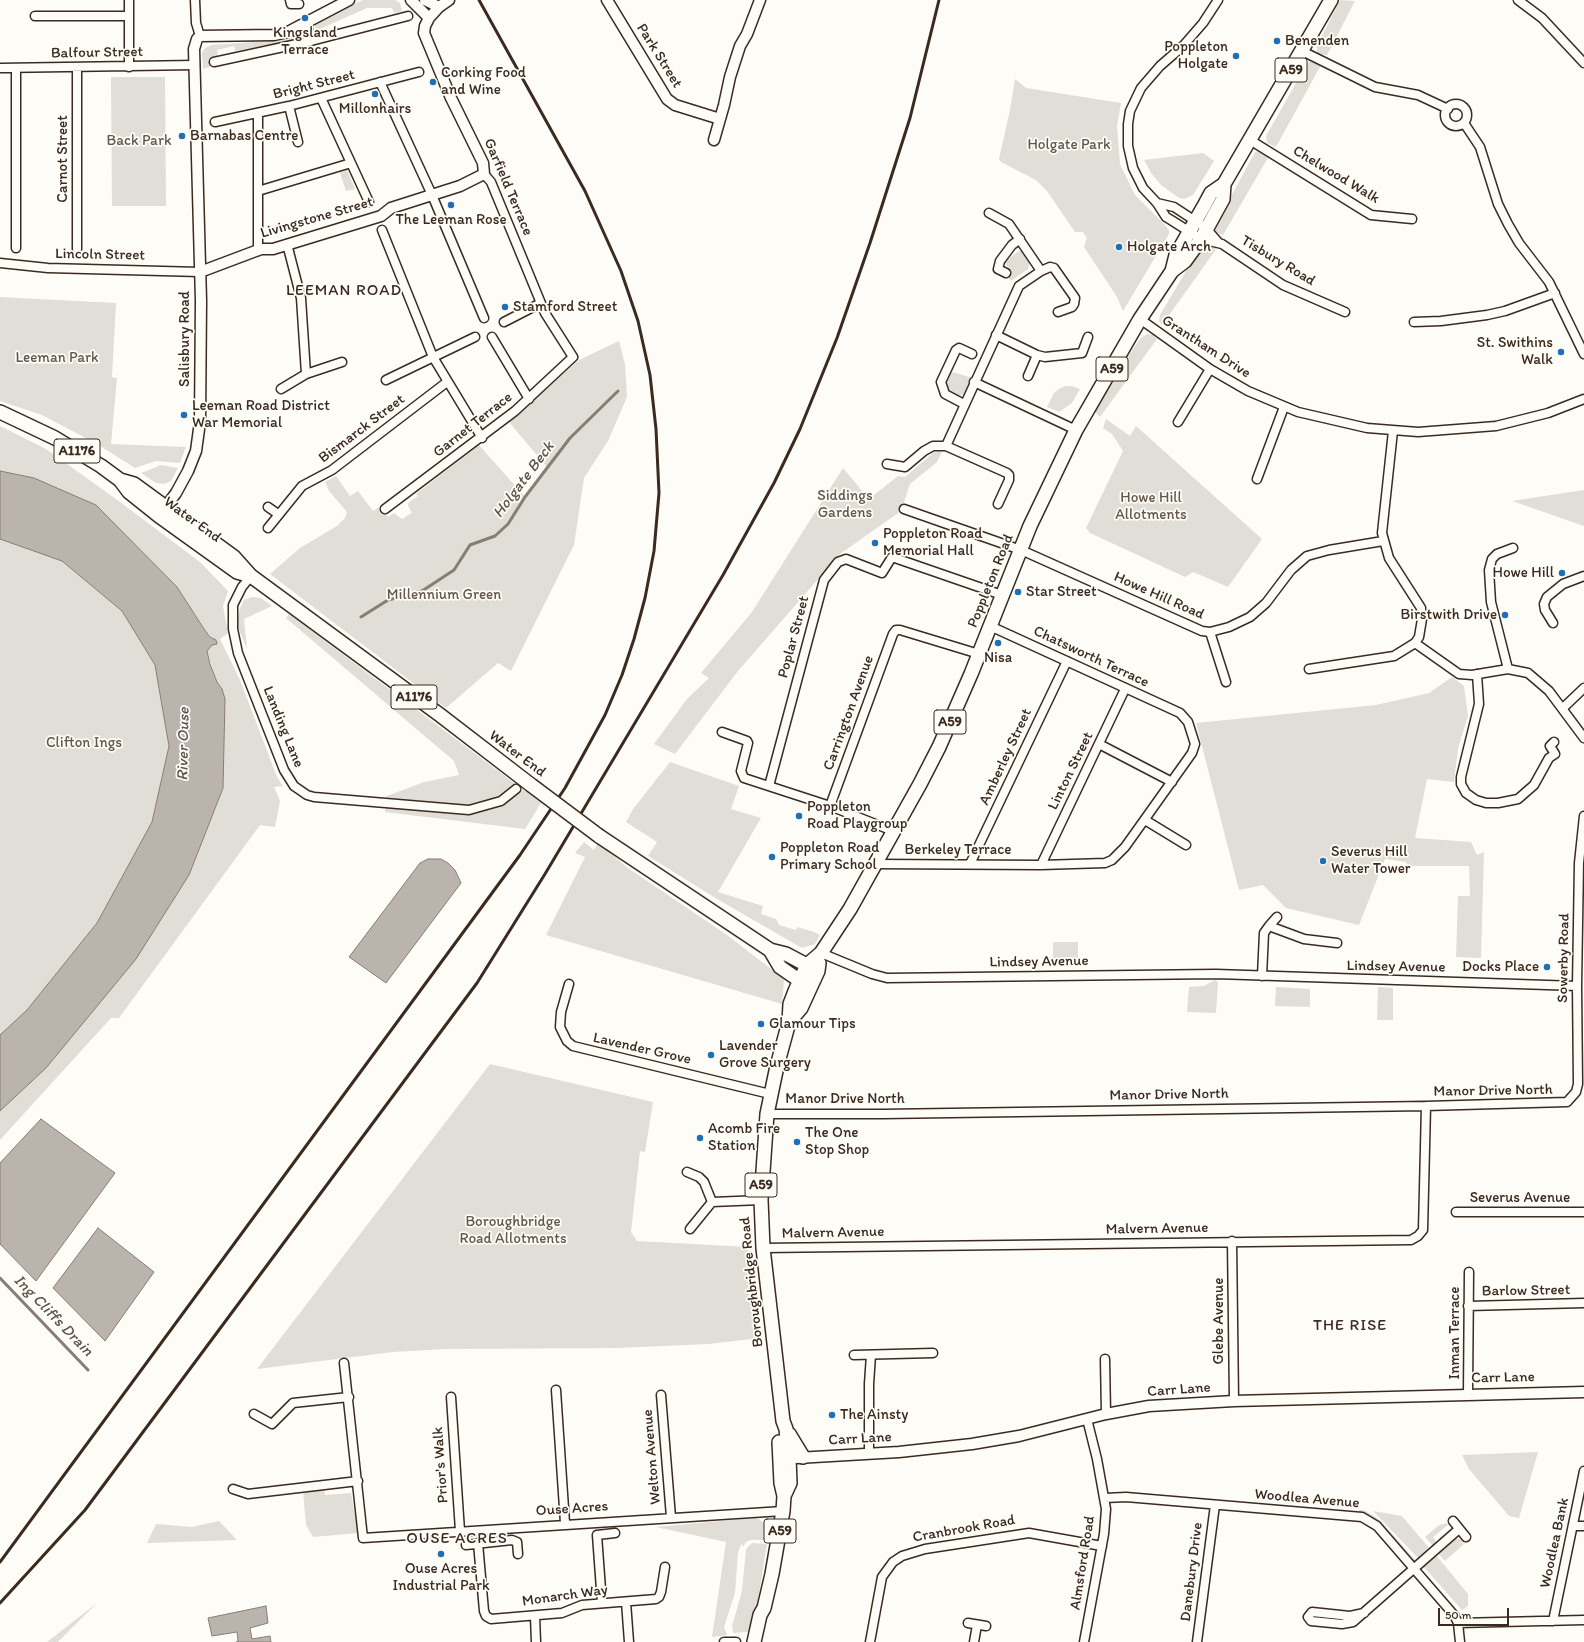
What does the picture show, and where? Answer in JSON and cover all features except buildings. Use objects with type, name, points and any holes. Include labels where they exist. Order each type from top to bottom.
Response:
[{"type":"main road","name":"Poppleton Road","points":[[1172,272],[1176,255],[1192,227],[1212,193],[1224,184],[1331,0]]},
{"type":"main road","name":"Poppleton Road","points":[[850,909],[939,747],[979,654],[1030,526],[1076,430],[1140,320],[1172,272],[1185,261],[1204,233],[1223,199],[1224,184]]},
{"type":"main road","name":"Water End","points":[[0,412],[55,438],[101,466],[120,480],[132,483],[162,512],[234,557],[251,576],[440,715],[530,785],[599,836],[770,950],[786,954],[812,968]]},
{"type":"main road","name":"Boroughbridge Road","points":[[754,1642],[760,1615],[764,1608],[783,1511],[784,1496],[781,1483],[784,1459],[784,1425],[763,1248],[760,1200],[767,1114],[770,1094],[789,1022],[790,1004],[805,984],[812,968],[850,909]]},
{"type":"main road","name":"Water End","points":[[770,950],[780,967],[805,984]]},
{"type":"main road","points":[[784,1425],[803,1457]]},
{"type":"main road","name":"Boroughbridge Road","points":[[762,1642],[766,1618],[764,1608]]},
{"type":"street","points":[[129,0],[129,67]]},
{"type":"street","points":[[195,0],[196,23],[200,36],[274,35],[288,32],[308,23],[349,0]]},
{"type":"street","points":[[290,0],[291,4],[298,4]]},
{"type":"street","points":[[411,0],[427,22],[439,7],[449,0]]},
{"type":"street","points":[[425,0],[439,7]]},
{"type":"street","name":"Park Street","points":[[607,0],[667,99],[676,105],[720,119]]},
{"type":"street","points":[[714,140],[724,105],[731,93],[747,34],[760,0]]},
{"type":"street","points":[[1204,233],[1166,217],[1157,203],[1143,188],[1132,168],[1129,157],[1127,134],[1130,111],[1148,77],[1183,46],[1203,23],[1218,0]]},
{"type":"street","points":[[1518,0],[1542,18],[1584,63]]},
{"type":"street","points":[[35,16],[129,16]]},
{"type":"street","points":[[214,62],[311,41],[408,16]]},
{"type":"street","name":"Garfield Terrace","points":[[427,22],[425,40],[483,163],[484,174],[491,182],[545,313],[573,357]]},
{"type":"street","points":[[308,23],[311,41]]},
{"type":"street","name":"Salisbury Road","points":[[162,512],[183,482],[196,450],[200,422],[200,272],[194,49],[200,36]]},
{"type":"street","points":[[1302,52],[1376,87],[1418,95],[1448,109]]},
{"type":"street","name":"Balfour Street","points":[[0,68],[195,65]]},
{"type":"street","points":[[16,68],[16,248]]},
{"type":"street","name":"Carnot Street","points":[[77,68],[77,249]]},
{"type":"street","name":"Bright Street","points":[[215,122],[289,106],[419,72]]},
{"type":"street","points":[[380,82],[432,195],[484,318]]},
{"type":"street","points":[[321,98],[369,202]]},
{"type":"street","points":[[1454,105],[1464,108],[1467,115],[1464,123],[1457,126],[1450,124],[1446,116],[1448,109],[1454,105]]},
{"type":"street","points":[[289,106],[298,142]]},
{"type":"street","points":[[258,113],[258,251]]},
{"type":"street","points":[[1464,123],[1480,147],[1498,204],[1508,224],[1519,243],[1547,278],[1584,354]]},
{"type":"street","name":"Chelwood Walk","points":[[1250,140],[1371,215],[1412,219]]},
{"type":"street","points":[[258,191],[351,163]]},
{"type":"street","name":"Livingstone Street","points":[[200,272],[258,251],[287,244],[381,216],[391,208],[467,183],[484,174]]},
{"type":"street","points":[[1157,203],[1171,205],[1192,227],[1204,233]]},
{"type":"street","points":[[989,213],[1009,224],[1041,271]]},
{"type":"street","points":[[382,230],[433,357],[482,438]]},
{"type":"street","name":"Tisbury Road","points":[[1204,233],[1283,285],[1346,312]]},
{"type":"street","points":[[1006,273],[998,269],[1000,261],[1012,245],[1020,239]]},
{"type":"street","points":[[287,244],[301,298],[306,374]]},
{"type":"street","name":"Lincoln Street","points":[[0,263],[48,268],[200,272]]},
{"type":"street","points":[[946,446],[1015,291],[1024,281],[1050,267],[1054,268],[1075,298],[1072,307],[1058,312]]},
{"type":"street","points":[[1414,322],[1487,315],[1506,311],[1555,293]]},
{"type":"street","points":[[504,322],[541,303]]},
{"type":"street","name":"Grantham Drive","points":[[1140,320],[1210,369],[1248,391],[1284,407],[1335,422],[1393,431],[1444,431],[1496,426],[1548,413],[1584,399]]},
{"type":"street","points":[[996,335],[1037,355],[1055,357],[1079,355],[1085,349],[1088,337]]},
{"type":"street","points":[[492,336],[529,399]]},
{"type":"street","points":[[386,380],[475,337]]},
{"type":"street","points":[[964,404],[945,394],[941,382],[956,350],[959,348],[972,354]]},
{"type":"street","points":[[1028,376],[1037,355]]},
{"type":"street","name":"Garnet Terrace","points":[[385,509],[482,438],[529,399],[573,357]]},
{"type":"street","points":[[281,389],[306,374],[342,362]]},
{"type":"street","points":[[1178,422],[1210,369]]},
{"type":"street","name":"Bismarck Street","points":[[268,528],[302,486],[332,470],[447,382]]},
{"type":"street","points":[[974,382],[1076,430]]},
{"type":"street","points":[[1257,480],[1284,407]]},
{"type":"street","points":[[1310,669],[1394,656],[1415,643],[1421,630],[1421,608],[1389,558],[1383,541],[1382,532],[1393,431]]},
{"type":"street","points":[[887,464],[905,466],[933,446],[946,446],[1009,475],[1009,480],[998,504]]},
{"type":"street","points":[[268,507],[278,514]]},
{"type":"street","name":"Howe Hill Road","points":[[904,509],[1021,550],[1195,629],[1210,632],[1240,623],[1258,611],[1291,570],[1308,556],[1329,550],[1383,541]]},
{"type":"street","points":[[1508,669],[1491,602],[1489,570],[1492,559],[1497,554],[1513,548]]},
{"type":"street","name":"Poplar Street","points":[[769,786],[825,577],[841,559],[846,559],[882,573],[892,557],[1002,595]]},
{"type":"street","name":"Landing Lane","points":[[251,576],[242,587],[233,605],[233,629],[241,660],[284,770],[294,786],[307,795],[314,797],[469,810],[501,801],[516,789]]},
{"type":"street","points":[[1553,623],[1545,610],[1544,604],[1547,597],[1562,584],[1572,579],[1584,576]]},
{"type":"street","name":"Chatsworth Terrace","points":[[990,626],[1180,713]]},
{"type":"street","name":"Carrington Avenue","points":[[830,806],[893,634],[896,630],[979,654]]},
{"type":"street","points":[[1210,632],[1226,682]]},
{"type":"street","points":[[1415,643],[1455,672],[1465,675],[1508,669],[1519,670],[1534,676],[1563,708],[1584,738]]},
{"type":"street","name":"Amberley Street","points":[[970,864],[1067,661]]},
{"type":"street","points":[[1477,674],[1480,692],[1477,717],[1461,777],[1461,784],[1466,793],[1476,800],[1486,803],[1498,804],[1518,799],[1534,784],[1549,758],[1555,754],[1550,746],[1554,742]]},
{"type":"street","points":[[1563,708],[1584,688]]},
{"type":"street","name":"Linton Street","points":[[1041,865],[1125,689]]},
{"type":"street","name":"Berkeley Terrace","points":[[874,864],[1041,865],[1097,864],[1112,860],[1125,847],[1145,820],[1194,749],[1195,744],[1188,722],[1180,713]]},
{"type":"street","points":[[722,732],[747,741],[748,743],[741,771],[744,778],[830,806],[893,831]]},
{"type":"street","points":[[1100,744],[1172,782]]},
{"type":"street","name":"Sowerby Road","points":[[1570,1100],[1576,1092],[1578,1084],[1577,986],[1579,863],[1584,816]]},
{"type":"street","points":[[1145,820],[1186,845]]},
{"type":"street","points":[[1262,976],[1264,933],[1277,917]]},
{"type":"street","name":"Lindsey Avenue","points":[[1269,926],[1304,939],[1337,943]]},
{"type":"street","name":"Lindsey Avenue","points":[[821,954],[886,978],[1140,974],[1262,976],[1577,986]]},
{"type":"street","name":"Lavender Grove","points":[[569,984],[561,1012],[560,1027],[567,1041],[573,1046],[770,1094]]},
{"type":"street","name":"Manor Drive North","points":[[767,1114],[883,1114],[1426,1106],[1562,1103],[1570,1100]]},
{"type":"street","name":"Malvern Avenue","points":[[763,1248],[1232,1241],[1411,1240],[1418,1236],[1423,1230],[1426,1106]]},
{"type":"street","points":[[687,1172],[699,1177],[704,1182],[712,1202]]},
{"type":"street","points":[[690,1229],[712,1202],[760,1200]]},
{"type":"street","name":"Severus Avenue","points":[[1456,1212],[1584,1212]]},
{"type":"street","name":"Glebe Avenue","points":[[1232,1241],[1234,1401]]},
{"type":"street","name":"Inman Terrace","points":[[1468,1394],[1469,1272]]},
{"type":"street","name":"Barlow Street","points":[[1468,1306],[1584,1303]]},
{"type":"street","points":[[854,1355],[871,1356],[933,1353]]},
{"type":"street","points":[[869,1454],[869,1384],[871,1356]]},
{"type":"street","points":[[1105,1358],[1106,1414]]},
{"type":"street","points":[[233,1489],[248,1494],[358,1481],[344,1363]]},
{"type":"street","points":[[556,1390],[565,1523]]},
{"type":"street","name":"Carr Lane","points":[[784,1459],[924,1450],[1019,1436],[1106,1414],[1149,1406],[1234,1401],[1584,1392]]},
{"type":"street","name":"Welton Avenue","points":[[661,1395],[671,1517]]},
{"type":"street","points":[[254,1414],[272,1424],[293,1402],[348,1396]]},
{"type":"street","name":"Prior's Walk","points":[[450,1397],[460,1531]]},
{"type":"street","name":"Almsford Road","points":[[1084,1642],[1106,1521],[1105,1498],[1087,1419]]},
{"type":"street","name":"Woodlea Bank","points":[[1553,1621],[1584,1471]]},
{"type":"street","name":"Ouse Acres","points":[[358,1481],[363,1538],[565,1523],[783,1511]]},
{"type":"street","name":"Woodlea Avenue","points":[[1105,1498],[1126,1497],[1362,1517],[1377,1526],[1448,1608],[1458,1623],[1460,1642]]},
{"type":"street","name":"Danebury Drive","points":[[1197,1642],[1215,1505]]},
{"type":"street","points":[[1453,1521],[1466,1537]]},
{"type":"street","points":[[1573,1526],[1584,1526]]},
{"type":"street","points":[[1364,1613],[1350,1616],[1312,1612],[1307,1616],[1311,1621],[1348,1624],[1353,1622],[1364,1613],[1459,1529]]},
{"type":"street","points":[[602,1603],[597,1535],[615,1533]]},
{"type":"street","name":"Cranbrook Road","points":[[870,1642],[882,1577],[893,1562],[902,1556],[924,1549],[1029,1533],[1102,1546]]},
{"type":"street","points":[[466,1545],[512,1540],[517,1542],[518,1554]]},
{"type":"street","name":"Monarch Way","points":[[478,1543],[484,1611],[486,1616],[491,1619],[562,1613],[577,1606],[656,1599],[659,1597],[665,1567]]},
{"type":"street","name":"Monarch Way","points":[[626,1602],[629,1642]]},
{"type":"street","points":[[535,1616],[536,1642]]},
{"type":"street","points":[[1458,1623],[1584,1620]]},
{"type":"street","points":[[974,1642],[973,1624],[986,1626]]},
{"type":"street","points":[[724,1642],[736,1642]]},
{"type":"green space","points":[[363,0],[395,0],[400,3],[402,11],[394,13],[392,8],[367,8],[322,28],[323,33],[317,35],[315,25],[339,11]]},
{"type":"green space","points":[[1340,0],[1355,1],[1327,55],[1317,54],[1317,46]]},
{"type":"green space","points":[[302,33],[305,35],[304,38],[298,40],[235,51],[234,46],[217,50],[218,56],[208,60],[210,67],[203,69],[202,53],[205,48],[211,45],[284,40]]},
{"type":"green space","points":[[1311,61],[1321,65],[1276,147],[1267,143],[1266,136],[1308,62]]},
{"type":"green space","name":"Back Park","points":[[111,77],[165,77],[166,206],[112,206]]},
{"type":"green space","name":"Holgate Park","points":[[1015,79],[1026,88],[1121,103],[1117,126],[1120,164],[1135,195],[1169,230],[1169,234],[1123,311],[1117,297],[1084,247],[1087,238],[1083,232],[1075,232],[1047,191],[1036,180],[1001,162],[999,159]]},
{"type":"green space","points":[[1261,151],[1269,156],[1223,235],[1219,234],[1216,231],[1215,226],[1255,152]]},
{"type":"green space","points":[[1203,153],[1214,161],[1193,195],[1184,199],[1179,198],[1161,185],[1151,173],[1144,160]]},
{"type":"green space","points":[[347,170],[355,189],[346,191],[340,173]]},
{"type":"green space","points":[[1209,243],[1214,244],[1217,248],[1162,325],[1159,321],[1160,315],[1199,249]]},
{"type":"green space","points":[[1019,251],[1024,251],[1030,262],[1028,269],[1011,281],[1009,279],[1011,271],[1004,262]]},
{"type":"green space","name":"Leeman Park","points":[[0,297],[116,303],[112,377],[117,378],[111,444],[186,447],[180,463],[156,461],[135,468],[97,444],[42,415],[0,401]]},
{"type":"green space","points":[[1147,334],[1153,335],[1157,339],[1100,417],[1095,412],[1114,377],[1140,339]]},
{"type":"green space","name":"Millennium Green","points":[[619,341],[625,364],[627,397],[608,441],[584,478],[574,545],[511,671],[498,663],[446,708],[270,574],[300,548],[337,526],[345,518],[347,512],[329,491],[325,482],[336,476],[350,496],[358,491],[373,511],[379,507],[388,517],[394,513],[402,519],[412,513],[408,506],[409,502],[418,496],[416,494],[479,445],[525,497],[546,466],[509,422],[579,360]]},
{"type":"green space","points":[[953,372],[972,378],[964,394],[958,396],[951,393],[944,385],[949,374]]},
{"type":"green space","points":[[1065,386],[1072,386],[1080,389],[1072,403],[1059,412],[1047,407],[1054,393]]},
{"type":"green space","name":"Howe Hill Allotments","points":[[1106,419],[1130,436],[1136,426],[1262,539],[1228,587],[1193,572],[1185,577],[1090,533],[1086,528],[1123,451],[1112,434],[1103,428]]},
{"type":"green space","points":[[0,426],[46,449],[116,499],[200,562],[228,591],[223,606],[228,633],[220,639],[240,680],[277,777],[283,786],[274,787],[280,801],[275,827],[260,825],[119,1018],[111,1018],[0,1140],[0,1111],[46,1068],[189,875],[223,788],[222,689],[217,682],[207,651],[213,639],[204,629],[177,587],[95,505],[0,472]]},
{"type":"green space","name":"Siddings Gardens","points":[[934,452],[942,452],[937,462],[910,484],[901,511],[840,554],[738,671],[675,754],[654,744],[687,699],[709,678],[701,673],[752,612],[843,468],[869,499],[898,476],[905,477]]},
{"type":"green space","points":[[161,465],[178,468],[171,481],[164,484],[156,483],[141,473]]},
{"type":"green space","points":[[1584,490],[1584,526],[1512,501]]},
{"type":"green space","name":"Clifton Ings","points":[[0,539],[62,561],[122,611],[155,665],[169,746],[152,822],[97,923],[27,1010],[0,1035]]},
{"type":"green space","points":[[252,597],[261,598],[272,606],[244,619],[247,649],[237,625],[240,608],[244,600]]},
{"type":"green space","points":[[289,614],[541,803],[525,829],[385,812],[387,796],[424,782],[459,775],[454,761],[286,618]]},
{"type":"green space","points":[[1452,677],[1464,686],[1468,716],[1458,748],[1454,782],[1427,779],[1415,838],[1471,842],[1477,855],[1484,852],[1481,958],[1456,957],[1458,896],[1470,896],[1469,866],[1408,866],[1406,862],[1385,859],[1359,925],[1286,908],[1263,885],[1239,890],[1196,723],[1376,705],[1429,693]]},
{"type":"green space","points":[[670,762],[739,786],[731,809],[761,818],[718,892],[763,906],[761,914],[776,919],[779,925],[796,930],[797,927],[820,935],[815,944],[802,948],[717,899],[648,856],[657,842],[626,822],[633,809]]},
{"type":"green space","points":[[584,842],[594,850],[598,843],[628,868],[727,935],[779,975],[784,980],[782,1004],[546,935],[585,857],[575,853]]},
{"type":"green space","points":[[1053,942],[1078,942],[1078,958],[1053,958]]},
{"type":"green space","points":[[1215,980],[1218,982],[1216,1013],[1187,1012],[1189,987],[1204,986]]},
{"type":"green space","points":[[1276,987],[1310,989],[1310,1007],[1275,1006]]},
{"type":"green space","points":[[1378,987],[1393,988],[1393,1020],[1377,1020]]},
{"type":"green space","name":"Boroughbridge Road Allotments","points":[[490,1064],[653,1102],[645,1152],[640,1151],[631,1232],[637,1241],[748,1247],[759,1338],[709,1344],[616,1348],[446,1349],[393,1352],[257,1369]]},
{"type":"green space","points":[[1538,1452],[1519,1518],[1509,1516],[1469,1469],[1462,1455]]},
{"type":"green space","points":[[324,1488],[325,1495],[351,1493],[358,1533],[313,1537],[306,1525],[303,1491]]},
{"type":"green space","points":[[1359,1510],[1364,1510],[1380,1520],[1416,1561],[1411,1559],[1378,1522],[1370,1516],[1359,1512]]},
{"type":"green space","points":[[1373,1511],[1402,1516],[1429,1548],[1418,1558]]},
{"type":"green space","points":[[753,1518],[759,1519],[765,1524],[764,1540],[751,1540],[746,1542],[743,1547],[742,1543],[738,1552],[735,1593],[724,1627],[727,1635],[712,1637],[726,1542],[656,1527]]},
{"type":"green space","points":[[219,1521],[237,1540],[147,1543],[156,1524],[192,1527]]},
{"type":"green space","points":[[1447,1523],[1448,1525],[1433,1537],[1437,1543],[1433,1546],[1425,1537],[1439,1525]]},
{"type":"green space","points":[[1455,1539],[1460,1539],[1464,1544],[1445,1561],[1438,1553]]},
{"type":"green space","points":[[752,1543],[767,1544],[754,1624],[748,1632],[733,1633],[732,1626],[742,1591],[746,1549]]},
{"type":"green space","points":[[1436,1555],[1468,1594],[1468,1606],[1462,1610],[1423,1566]]},
{"type":"green space","points":[[97,1603],[58,1642],[47,1642]]},
{"type":"water","name":"River Ouse","points":[[0,471],[34,478],[96,505],[177,587],[204,629],[210,637],[216,640],[217,644],[212,645],[207,651],[210,664],[225,699],[223,788],[189,875],[136,959],[46,1068],[0,1111],[0,1035],[27,1010],[97,923],[152,822],[169,746],[155,665],[122,611],[62,561],[0,539]]},
{"type":"water","points":[[428,859],[441,859],[448,863],[455,870],[461,883],[386,983],[349,957],[420,863]]},
{"type":"water","points":[[41,1119],[115,1173],[36,1281],[0,1244],[0,1163]]},
{"type":"water","points":[[98,1228],[154,1272],[105,1341],[53,1288]]},
{"type":"water","points":[[266,1606],[268,1623],[250,1628],[252,1639],[270,1636],[271,1642],[236,1642],[238,1641],[237,1632],[212,1636],[208,1618]]},
{"type":"waterway","name":"Holgate Beck","points":[[361,617],[388,600],[422,591],[454,570],[470,545],[495,536],[508,524],[525,497],[570,438],[618,391]]},
{"type":"waterway","name":"Ing Cliffs Drain","points":[[0,1278],[88,1370]]},
{"type":"railway","points":[[0,1562],[520,855],[565,788],[605,715],[622,675],[634,639],[645,598],[654,551],[659,493],[656,429],[650,375],[638,321],[621,271],[585,191],[479,0]]},
{"type":"railway","points":[[0,1603],[85,1510],[477,983],[545,874],[723,575],[774,483],[800,429],[837,338],[870,243],[910,118],[939,0]]},
{"type":"place","name":"Kingsland Terrace","points":[[305,18]]},
{"type":"place","name":"Benenden","points":[[1277,41]]},
{"type":"place","name":"Poppleton Holgate","points":[[1236,56]]},
{"type":"place","name":"Corking Food and Wine","points":[[433,82]]},
{"type":"place","name":"Millonhairs","points":[[375,94]]},
{"type":"place","name":"Barnabas Centre","points":[[182,136]]},
{"type":"place","name":"The Leeman Rose","points":[[451,205]]},
{"type":"place","name":"Holgate Arch","points":[[1119,247]]},
{"type":"place","name":"Stamford Street","points":[[505,307]]},
{"type":"place","name":"St. Swithins Walk","points":[[1561,352]]},
{"type":"place","name":"Leeman Road District War Memorial","points":[[184,415]]},
{"type":"place","name":"Poppleton Road Memorial Hall","points":[[875,543]]},
{"type":"place","name":"Howe Hill","points":[[1562,573]]},
{"type":"place","name":"Star Street","points":[[1018,592]]},
{"type":"place","name":"Birstwith Drive","points":[[1505,615]]},
{"type":"place","name":"Nisa","points":[[998,643]]},
{"type":"place","name":"Poppleton Road Playgroup","points":[[799,816]]},
{"type":"place","name":"Poppleton Road Primary School","points":[[772,857]]},
{"type":"place","name":"Severus Hill Water Tower","points":[[1323,861]]},
{"type":"place","name":"Docks Place","points":[[1547,967]]},
{"type":"place","name":"Glamour Tips","points":[[761,1024]]},
{"type":"place","name":"Lavender Grove Surgery","points":[[711,1055]]},
{"type":"place","name":"Acomb Fire Station","points":[[700,1138]]},
{"type":"place","name":"The One Stop Shop","points":[[797,1142]]},
{"type":"place","name":"The Ainsty","points":[[832,1415]]},
{"type":"place","name":"Ouse Acres Industrial Park","points":[[441,1554]]},
{"type":"district","name":"LEEMAN ROAD","points":[[344,291]]},
{"type":"district","name":"THE RISE","points":[[1350,1326]]},
{"type":"district","name":"OUSE ACRES","points":[[457,1539]]}]
